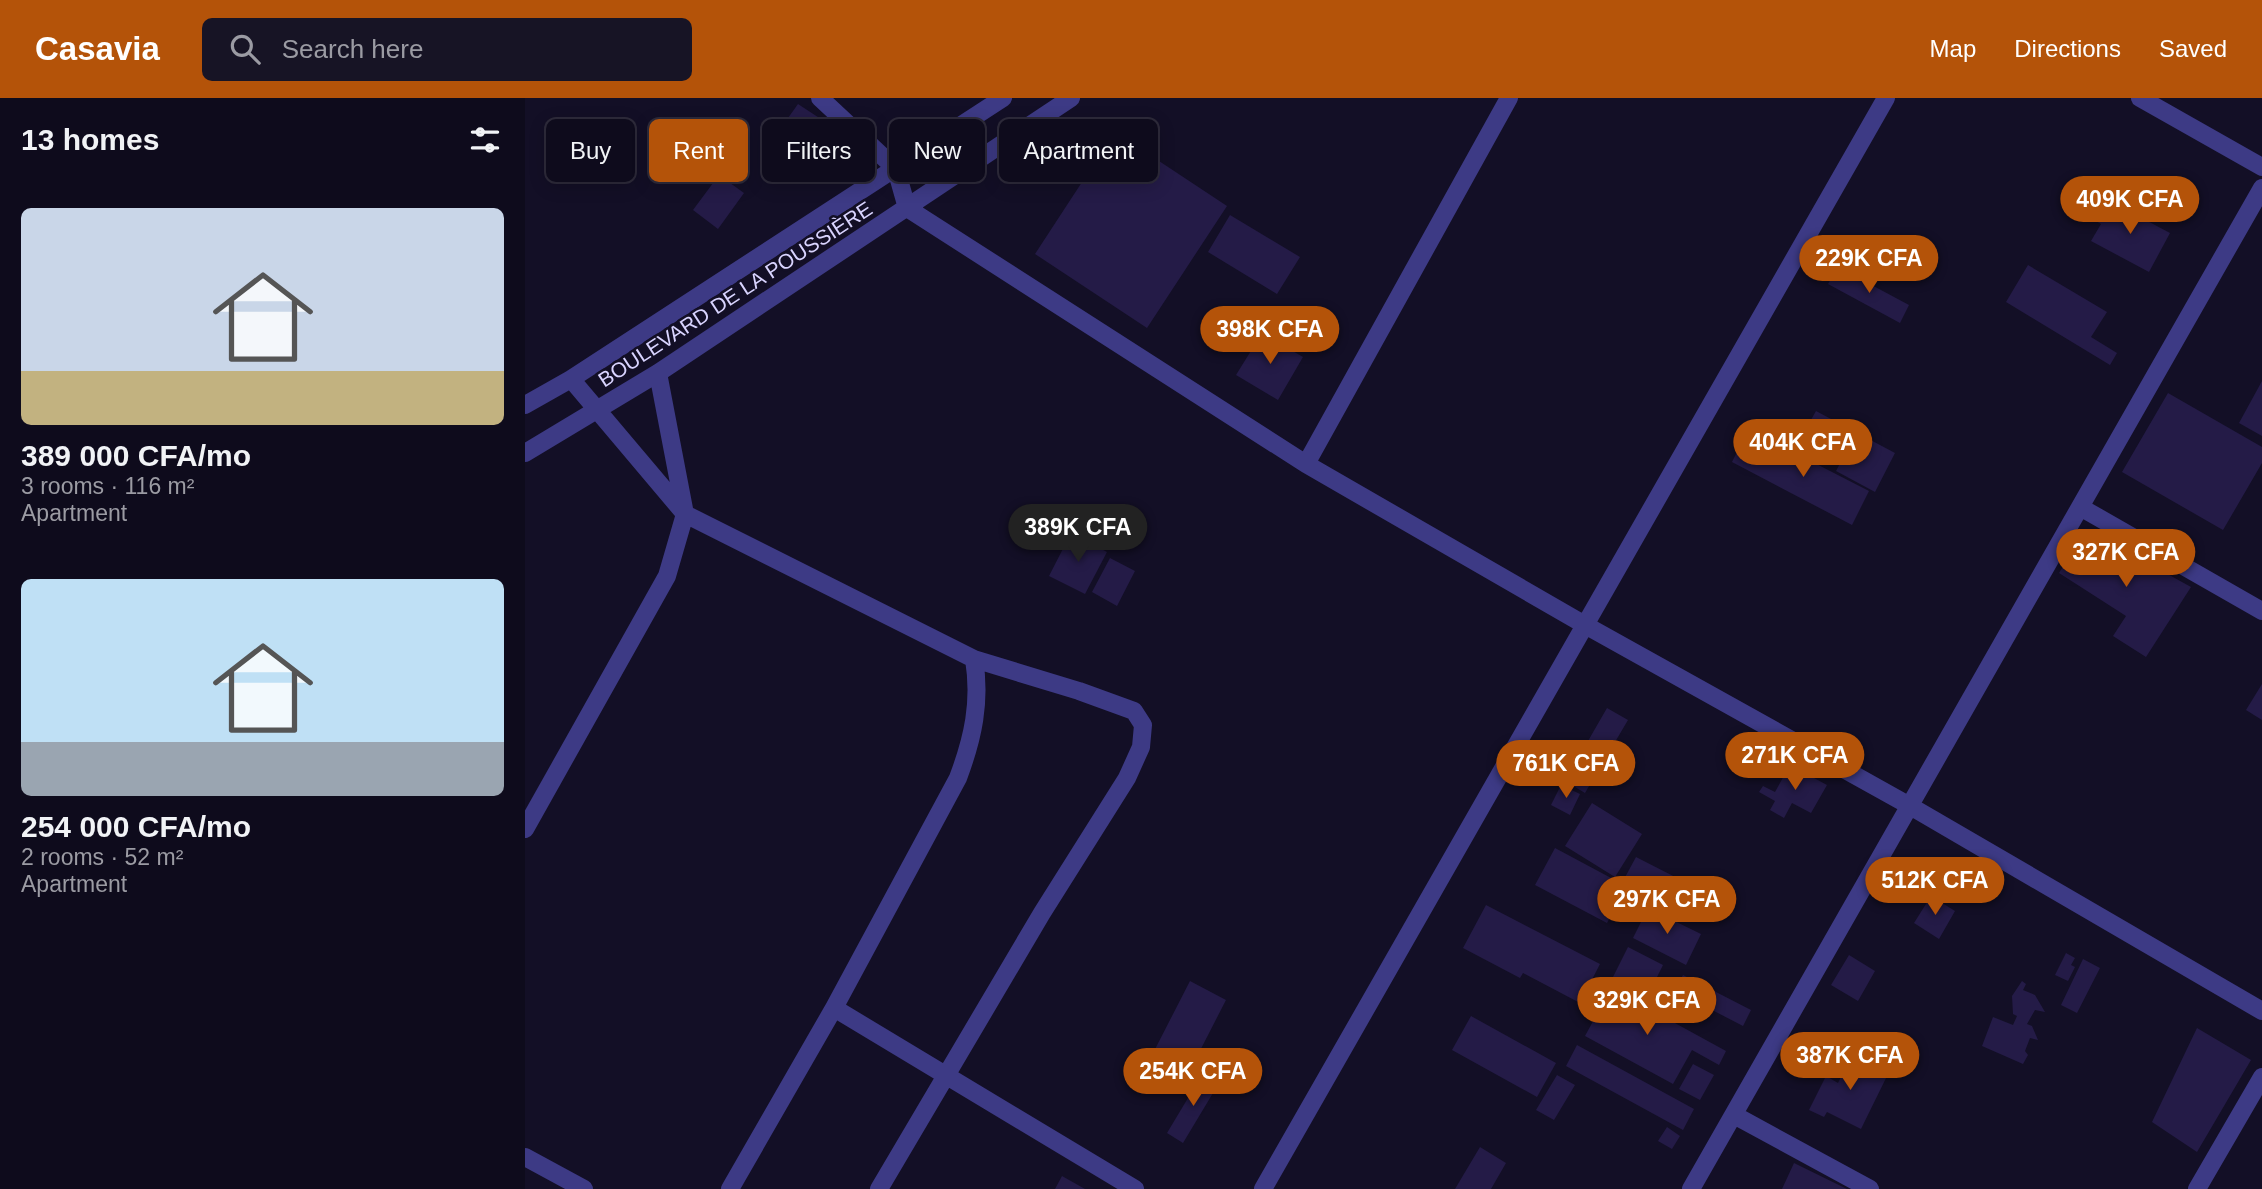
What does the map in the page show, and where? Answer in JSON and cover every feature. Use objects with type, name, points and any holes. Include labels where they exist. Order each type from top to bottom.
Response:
[{"type":"street","points":[[820,98],[889,162]]},
{"type":"street","name":"BOULEVARD DE LA POUSSIÈRE","points":[[971,119],[1003,98]]},
{"type":"street","name":"BOULEVARD DE LA POUSSIÈRE","points":[[525,453],[659,373],[907,208],[953,174],[1071,98]]},
{"type":"street","points":[[1306,464],[1509,98]]},
{"type":"street","points":[[1263,1189],[1886,98]]},
{"type":"street","points":[[2140,98],[2262,167]]},
{"type":"street","name":"BOULEVARD DE LA POUSSIÈRE","points":[[525,405],[571,379],[889,174]]},
{"type":"street","points":[[900,182],[907,208],[1306,464],[1585,625],[1910,806],[2262,1011]]},
{"type":"street","points":[[1692,1189],[2262,188]]},
{"type":"street","points":[[525,829],[667,576],[685,513],[659,373]]},
{"type":"street","points":[[571,379],[685,513],[974,659],[1079,691],[1134,712],[1143,725],[1141,747],[1127,778],[879,1189]]},
{"type":"street","points":[[2080,507],[2262,611]]},
{"type":"street","points":[[730,1189],[834,1008],[958,778],[973,740],[979,687],[974,659]]},
{"type":"street","points":[[834,1008],[1136,1189]]},
{"type":"street","points":[[2197,1189],[2262,1077]]},
{"type":"street","points":[[1734,1115],[1870,1189]]},
{"type":"street","points":[[525,1157],[584,1189]]},
{"type":"building","points":[[798,104],[821,119],[787,119]]},
{"type":"building","points":[[1158,160],[1227,206],[1147,328],[1035,254],[1082,182],[1158,182]]},
{"type":"building","points":[[714,182],[729,182],[744,193],[718,229],[693,210]]},
{"type":"building","points":[[2108,200],[2170,233],[2149,272],[2091,241],[2101,224],[2096,221]]},
{"type":"building","points":[[1230,215],[1300,257],[1277,294],[1208,252]]},
{"type":"building","points":[[2028,265],[2107,312],[2091,337],[2117,353],[2110,365],[2006,302]]},
{"type":"building","points":[[1838,267],[1909,305],[1900,323],[1828,284]]},
{"type":"building","points":[[1262,333],[1303,357],[1278,400],[1236,375]]},
{"type":"building","points":[[2262,381],[2262,436],[2239,423]]},
{"type":"building","points":[[2168,393],[2262,447],[2262,463],[2223,530],[2122,472]]},
{"type":"building","points":[[1816,411],[1895,453],[1875,492],[1836,471],[1849,446],[1808,425]]},
{"type":"building","points":[[1744,438],[1763,448],[1768,439],[1869,491],[1852,525],[1732,462]]},
{"type":"building","points":[[2086,529],[2191,587],[2146,657],[2113,636],[2126,616],[2059,573]]},
{"type":"building","points":[[1071,533],[1107,552],[1085,594],[1049,576]]},
{"type":"building","points":[[1110,558],[1135,571],[1117,606],[1092,592]]},
{"type":"building","points":[[2262,684],[2262,720],[2246,710]]},
{"type":"building","points":[[1607,708],[1628,720],[1585,793],[1565,781]]},
{"type":"building","points":[[1790,765],[1827,785],[1811,813],[1792,803],[1784,818],[1770,810],[1775,801],[1759,792],[1763,786],[1775,792]]},
{"type":"building","points":[[1561,785],[1580,794],[1570,815],[1551,805]]},
{"type":"building","points":[[1592,803],[1642,834],[1615,877],[1565,846]]},
{"type":"building","points":[[1555,848],[1626,886],[1607,923],[1535,885]]},
{"type":"building","points":[[1636,857],[1681,880],[1667,905],[1623,881]]},
{"type":"building","points":[[1931,896],[1955,911],[1939,939],[1914,923]]},
{"type":"building","points":[[1486,905],[1600,964],[1580,1003],[1523,973],[1520,978],[1463,948]]},
{"type":"building","points":[[1648,908],[1701,934],[1686,965],[1633,938]]},
{"type":"building","points":[[1628,947],[1663,965],[1656,979],[1661,987],[1673,993],[1683,975],[1751,1010],[1743,1026],[1689,998],[1685,1006],[1663,995],[1659,1003],[1612,979]]},
{"type":"building","points":[[2066,953],[2075,958],[2071,965],[2075,967],[2068,981],[2055,975]]},
{"type":"building","points":[[1849,955],[1875,971],[1858,1001],[1831,985]]},
{"type":"building","points":[[2083,959],[2100,968],[2077,1013],[2061,1005]]},
{"type":"building","points":[[1190,981],[1226,1000],[1187,1076],[1151,1057]]},
{"type":"building","points":[[2022,981],[2026,984],[2023,990],[2035,995],[2045,1012],[2035,1010],[2027,1024],[2032,1026],[2038,1040],[2030,1038],[2025,1051],[2028,1055],[2023,1064],[1982,1046],[1993,1017],[2013,1025],[2017,1016],[2013,1014],[2012,996]]},
{"type":"building","points":[[1611,988],[1726,1051],[1719,1065],[1692,1050],[1673,1084],[1585,1036]]},
{"type":"building","points":[[1471,1016],[1556,1063],[1537,1097],[1452,1050]]},
{"type":"building","points":[[2197,1028],[2251,1060],[2197,1152],[2152,1122]]},
{"type":"building","points":[[1577,1045],[1694,1109],[1683,1130],[1566,1066]]},
{"type":"building","points":[[1839,1050],[1888,1074],[1861,1129],[1827,1112],[1824,1117],[1809,1110],[1826,1076],[1838,1083],[1848,1062],[1836,1056]]},
{"type":"building","points":[[1693,1064],[1714,1075],[1700,1100],[1679,1089]]},
{"type":"building","points":[[1203,1073],[1219,1083],[1183,1143],[1167,1133]]},
{"type":"building","points":[[1557,1075],[1575,1085],[1554,1120],[1536,1110]]},
{"type":"building","points":[[1667,1127],[1680,1136],[1672,1149],[1658,1141]]},
{"type":"building","points":[[1480,1147],[1506,1163],[1491,1189],[1455,1189]]},
{"type":"building","points":[[1794,1163],[1847,1189],[1782,1189]]},
{"type":"building","points":[[1062,1176],[1085,1189],[1055,1189]]}]
